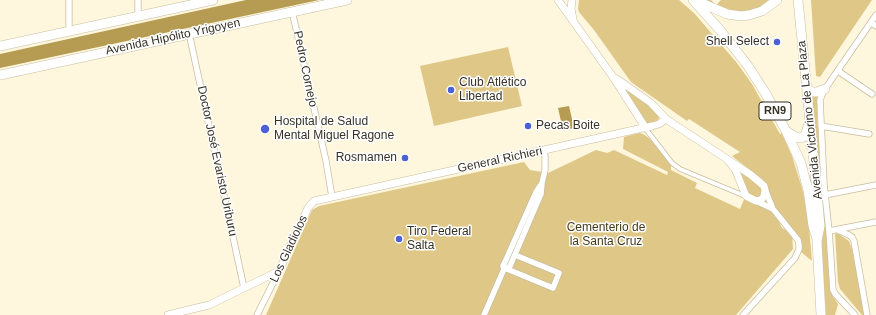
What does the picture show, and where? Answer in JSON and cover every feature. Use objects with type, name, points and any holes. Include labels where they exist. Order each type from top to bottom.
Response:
[{"type":"highway","name":"Avenida Hipólito Yrigoyen","points":[[0,75],[347,0]]},
{"type":"highway","points":[[694,0],[728,14],[741,16],[762,11],[777,0]]},
{"type":"highway","name":"Avenida Victorino de La Plaza","points":[[694,0],[748,66],[786,130],[801,163],[817,241],[821,315]]},
{"type":"highway","name":"Avenida Victorino de La Plaza","points":[[798,0],[820,226],[817,241]]},
{"type":"highway","points":[[0,46],[207,1]]},
{"type":"highway","points":[[806,86],[810,91],[814,92],[825,89]]},
{"type":"highway","points":[[786,130],[799,138],[804,137],[810,120]]},
{"type":"street","points":[[69,0],[69,31]]},
{"type":"street","points":[[138,0],[138,17]]},
{"type":"street","points":[[558,0],[613,77],[645,128],[672,163],[680,169],[746,196],[773,209]]},
{"type":"street","points":[[572,0],[574,22]]},
{"type":"street","name":"Pedro Cornejo","points":[[292,11],[326,161],[332,197]]},
{"type":"street","points":[[854,315],[833,290],[825,195],[820,100],[825,89],[873,25],[876,15]]},
{"type":"street","name":"Doctor José Evaristo Uriburu","points":[[189,34],[244,288]]},
{"type":"street","points":[[838,71],[872,94]]},
{"type":"street","points":[[613,77],[651,104],[666,119],[751,175],[764,186],[773,209],[798,240],[799,249],[795,258],[743,315]]},
{"type":"street","name":"General Richieri","points":[[332,197],[645,128],[659,124],[666,119]]},
{"type":"street","points":[[821,126],[869,134]]},
{"type":"street","points":[[484,315],[506,269],[510,266],[542,194],[542,183],[545,170],[544,151]]},
{"type":"street","points":[[727,160],[735,170],[746,196]]},
{"type":"street","points":[[515,255],[559,274],[553,288],[506,269],[503,266],[536,192],[542,183]]},
{"type":"street","points":[[825,195],[876,185]]},
{"type":"street","points":[[756,201],[761,200],[764,196],[764,186]]},
{"type":"street","name":"Los Gladiolos","points":[[257,315],[308,208],[314,202],[332,197]]},
{"type":"street","points":[[829,231],[876,222]]},
{"type":"street","points":[[838,230],[852,237],[854,241],[867,315]]},
{"type":"street","points":[[168,315],[209,305],[279,271]]},
{"type":"green space","points":[[579,0],[679,0],[694,13],[737,63],[752,84],[780,134],[782,133],[792,156],[806,204],[812,261],[801,252],[802,247],[800,239],[776,209],[763,180],[732,156],[740,152],[689,119],[687,121],[631,82],[594,30],[579,12]]},
{"type":"green space","points":[[706,0],[711,0],[716,5]]},
{"type":"green space","points":[[721,0],[773,0],[763,8],[735,14],[716,5]]},
{"type":"green space","points":[[811,0],[872,0],[820,77],[816,76]]},
{"type":"green space","points":[[508,47],[522,106],[434,126],[420,66]]},
{"type":"green space","points":[[627,90],[653,108],[658,114],[659,118],[656,122],[646,124]]},
{"type":"green space","points":[[811,95],[818,95],[817,117],[830,282],[832,295],[838,304],[835,315],[826,315]]},
{"type":"green space","name":"Cementerio de la Santa Cruz","points":[[639,133],[649,138],[671,164],[671,170],[697,183],[695,188],[740,209],[745,197],[775,213],[782,228],[792,233],[793,249],[736,315],[266,315],[312,210],[319,206],[524,162],[530,170],[548,173],[596,150],[607,153],[614,150],[667,175],[668,172],[623,149],[624,137]]},
{"type":"green space","points":[[740,171],[761,187],[763,192],[759,199],[751,197]]},
{"type":"green space","points":[[837,233],[849,241],[852,249],[865,315],[862,315],[840,289],[838,282],[835,234]]},
{"type":"shaded area","points":[[246,0],[319,0],[0,68],[0,54]]},
{"type":"shaded area","points":[[569,106],[574,128],[563,130],[558,108]]},
{"type":"place","name":"Shell Select","points":[[777,42]]},
{"type":"place","name":"Club Atlético Libertad","points":[[451,90]]},
{"type":"place","name":"Pecas Boite","points":[[528,126]]},
{"type":"place","name":"Hospital de Salud Mental Miguel Ragone","points":[[265,129]]},
{"type":"place","name":"Rosmamen","points":[[405,158]]},
{"type":"place","name":"Tiro Federal Salta","points":[[399,239]]}]
